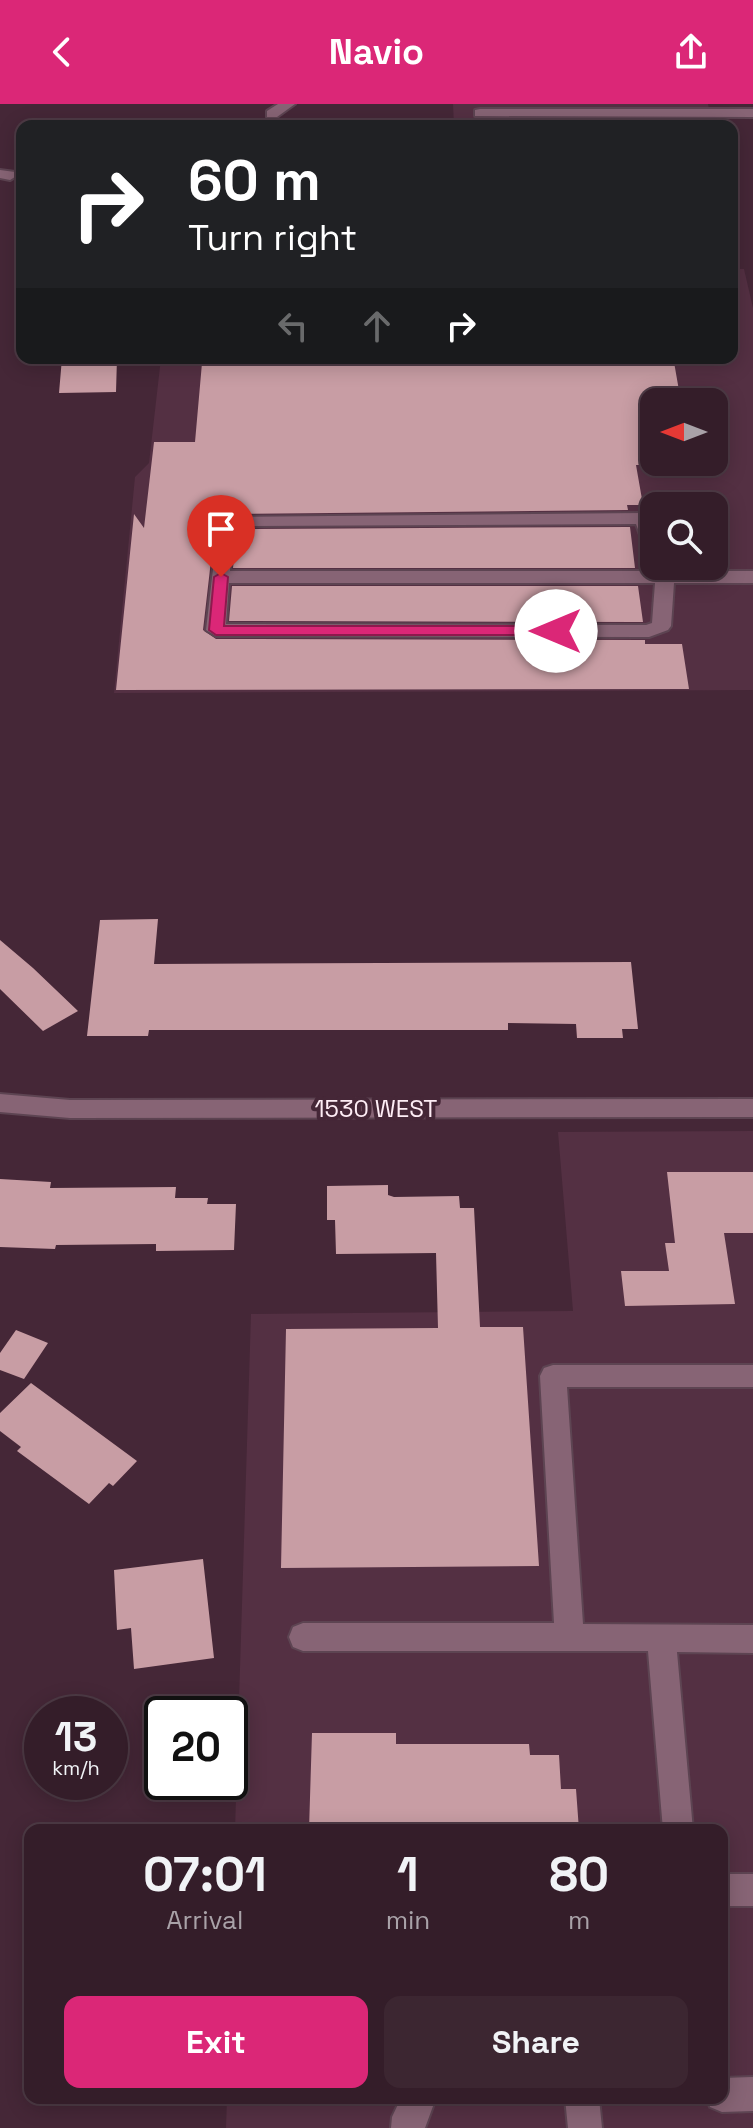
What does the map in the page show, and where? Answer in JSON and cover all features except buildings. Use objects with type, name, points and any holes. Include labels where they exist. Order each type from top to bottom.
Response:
[{"type":"street","points":[[272,114],[288,104]]},
{"type":"street","points":[[480,113],[753,113]]},
{"type":"street","points":[[640,518],[225,521],[216,630],[649,631],[661,626],[662,580]]},
{"type":"street","points":[[221,577],[640,572]]},
{"type":"street","points":[[728,576],[753,577]]},
{"type":"street","name":"1530 WEST","points":[[0,1103],[70,1109],[753,1108]]},
{"type":"street","points":[[569,1637],[553,1376],[753,1376]]},
{"type":"street","points":[[303,1637],[753,1639]]},
{"type":"street","points":[[661,1639],[677,1824]]},
{"type":"street","points":[[728,1890],[753,1890]]},
{"type":"street","points":[[728,2095],[753,2094]]},
{"type":"street","points":[[408,2128],[409,2117],[416,2104]]},
{"type":"street","points":[[583,2104],[585,2128]]},
{"type":"shaded area","points":[[453,104],[708,104],[712,120],[454,120]]},
{"type":"shaded area","points":[[738,269],[744,269],[753,308],[753,690],[114,693],[135,477],[149,463],[160,364],[738,364]]},
{"type":"shaded area","points":[[753,1131],[753,2128],[226,2128],[227,2104],[728,2104],[728,1824],[235,1824],[236,1800],[248,1800],[248,1696],[239,1696],[251,1314],[573,1311],[558,1132]]},
{"type":"route","points":[[221,577],[216,630],[556,631]]}]
